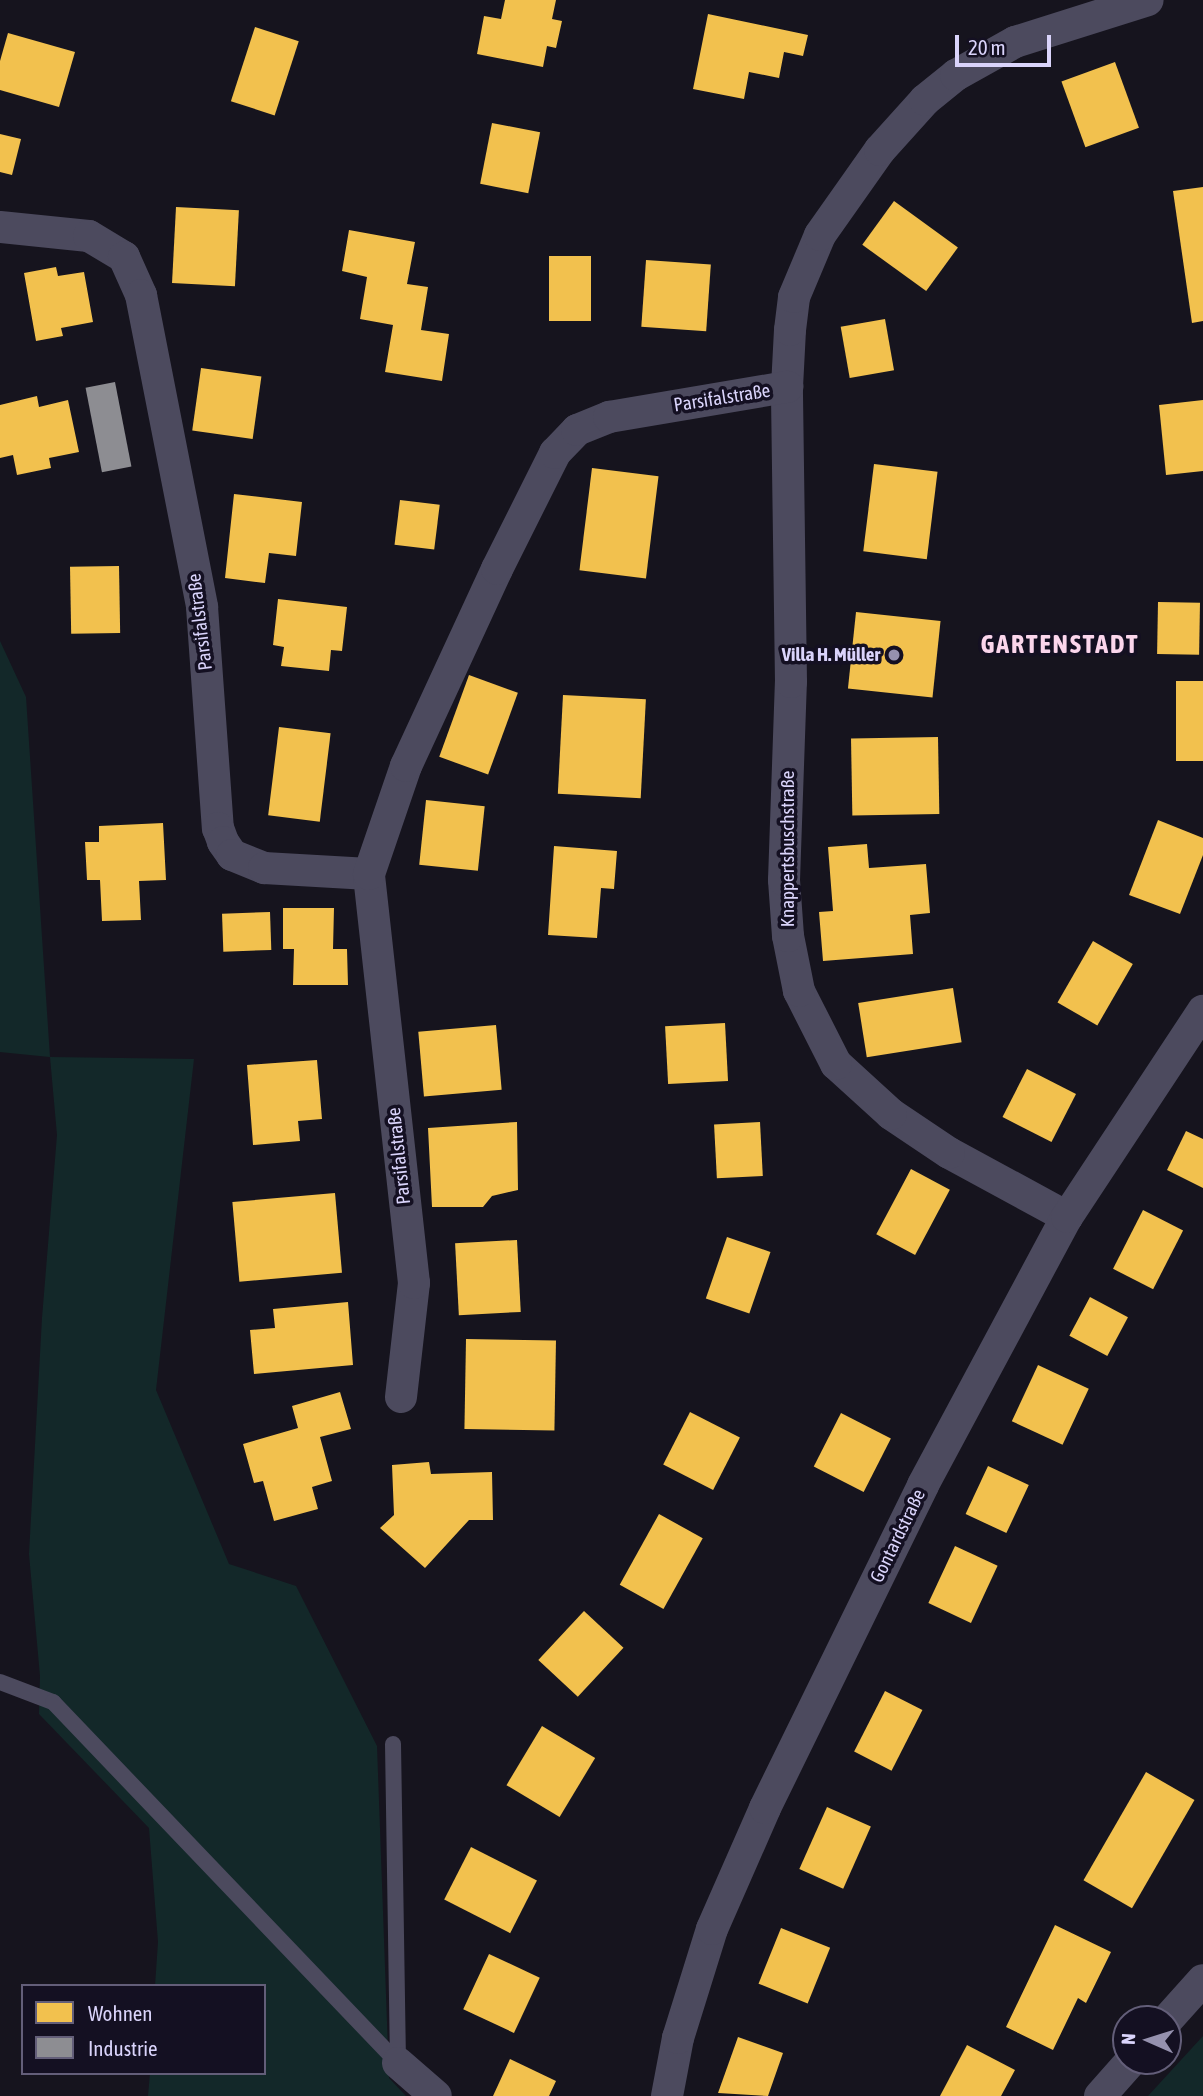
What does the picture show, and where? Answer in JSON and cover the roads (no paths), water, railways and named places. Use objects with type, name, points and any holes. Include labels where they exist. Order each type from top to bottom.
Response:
[{"type":"street","name":"Parsifalstraße","points":[[401,1397],[414,1283],[369,874],[406,766],[497,569],[555,453],[577,430],[609,417],[787,387],[794,297],[820,235],[880,150],[925,100],[956,75],[1014,42],[1148,0]]},
{"type":"street","name":"Parsifalstraße","points":[[0,227],[89,236],[124,257],[141,295],[202,607],[218,828],[223,842],[232,855],[264,869],[369,874]]},
{"type":"street","name":"Knappertsbuschstraße","points":[[787,387],[791,682],[785,880],[788,936],[799,990],[836,1064],[891,1114],[949,1153],[1067,1217]]},
{"type":"street","name":"Gontardstraße","points":[[667,2096],[678,2038],[712,1929],[765,1808],[923,1485],[1067,1217],[1203,1011]]},
{"type":"street","points":[[1181,2005],[1203,1980]]},
{"type":"street","points":[[398,2063],[436,2096]]},
{"type":"street","points":[[1100,2096],[1119,2075]]},
{"type":"lane","points":[[0,1682],[53,1703],[398,2063]]},
{"type":"lane","points":[[393,1744],[398,2063]]},
{"type":"place","name":"Villa H. Müller","points":[[894,655]]},
{"type":"district","name":"GARTENSTADT","points":[[1060,645]]}]
